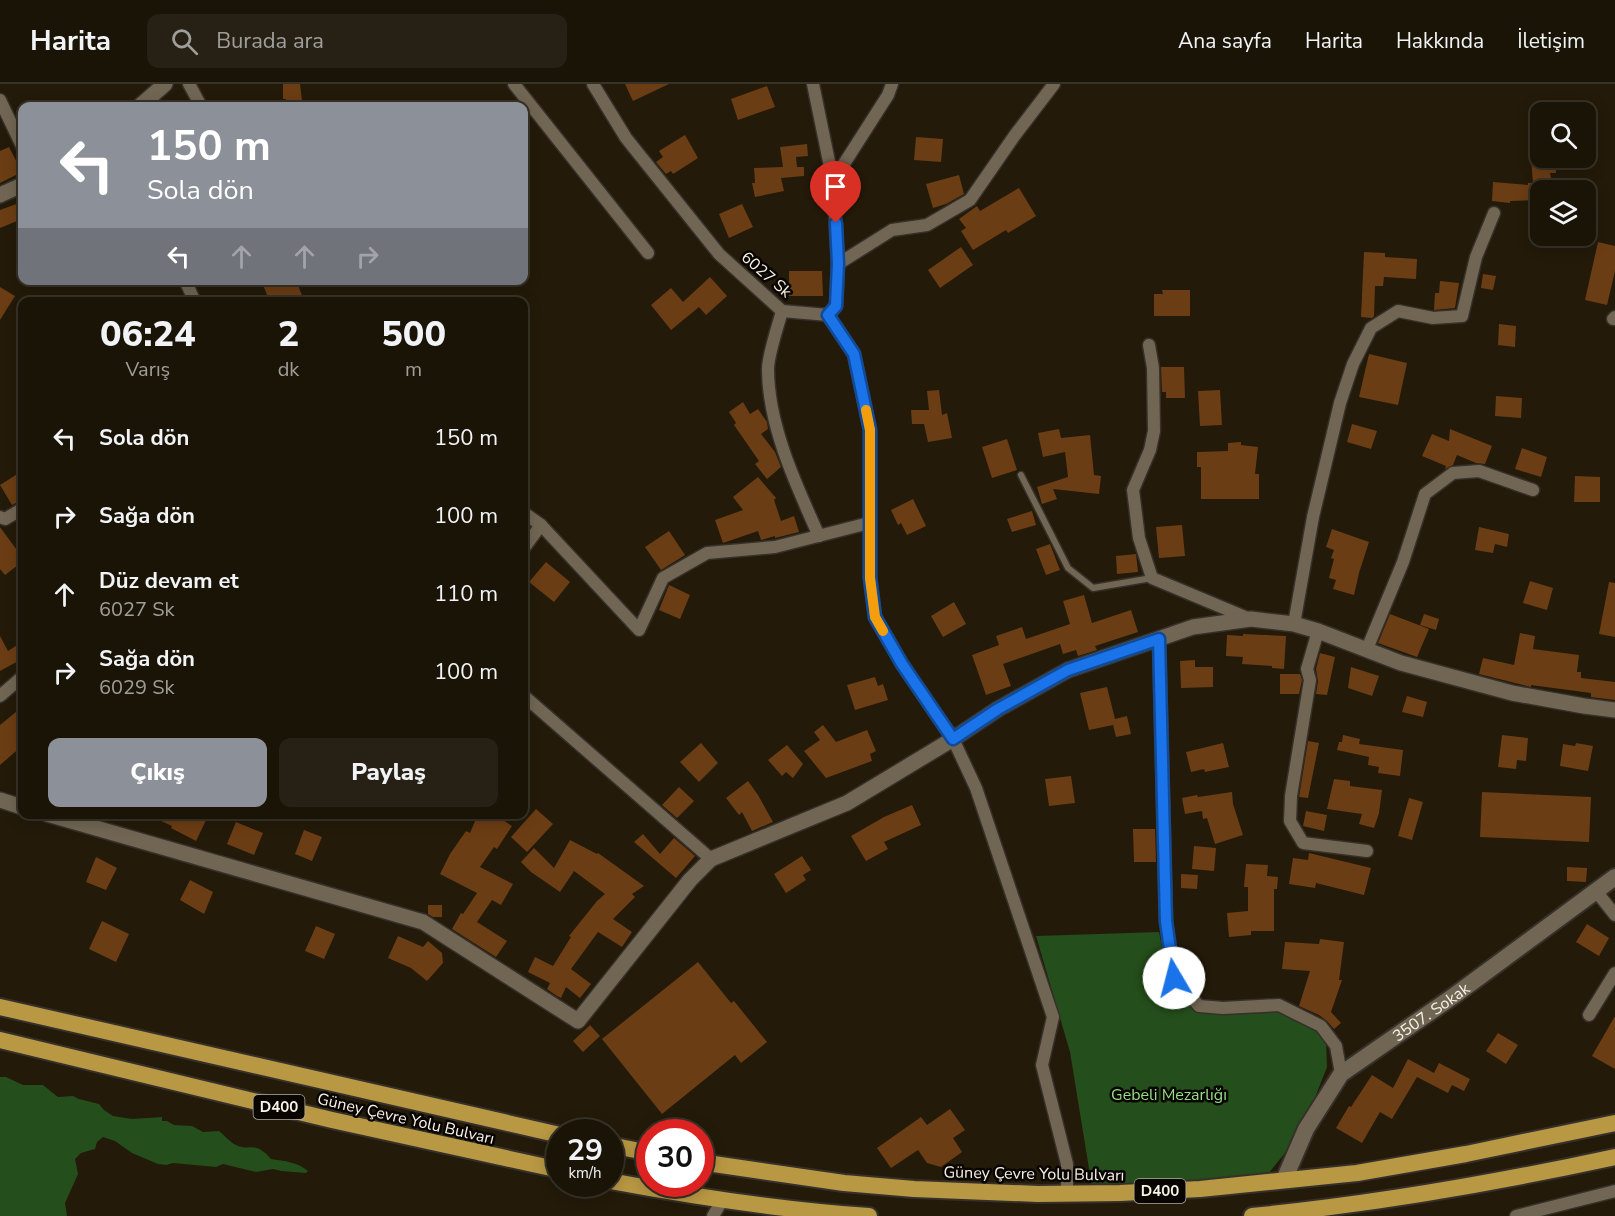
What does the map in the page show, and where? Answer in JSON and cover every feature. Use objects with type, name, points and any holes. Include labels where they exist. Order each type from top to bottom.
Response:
[{"type":"highway","name":"Güney Çevre Yolu Bulvarı","points":[[0,1007],[546,1132]]},
{"type":"highway","name":"Güney Çevre Yolu Bulvarı","points":[[0,1040],[321,1117],[546,1167]]},
{"type":"highway","name":"Güney Çevre Yolu Bulvarı","points":[[714,1164],[844,1183],[914,1189],[1120,1193],[1200,1189],[1357,1173],[1615,1124]]},
{"type":"highway","points":[[1252,1216],[1304,1213],[1475,1186],[1615,1157]]},
{"type":"highway","points":[[624,1183],[723,1199],[869,1216]]},
{"type":"main road","name":"3507. Sokak","points":[[1284,1180],[1306,1129],[1341,1074],[1455,995],[1615,877]]},
{"type":"street","points":[[145,102],[165,84]]},
{"type":"street","points":[[189,84],[199,102]]},
{"type":"street","points":[[514,84],[648,253]]},
{"type":"street","name":"6027 Sk","points":[[593,84],[626,138],[719,254],[782,311],[828,315]]},
{"type":"street","points":[[813,84],[833,181],[838,264],[836,306],[828,315],[854,354],[870,430],[870,578],[875,617],[902,664],[953,739],[976,788],[1053,1017],[1042,1065],[1067,1164],[1066,1193]]},
{"type":"street","points":[[833,181],[892,84]]},
{"type":"street","points":[[838,264],[892,230],[927,225],[970,200],[1054,84]]},
{"type":"street","points":[[0,100],[18,138]]},
{"type":"street","points":[[0,195],[18,188]]},
{"type":"street","points":[[1294,624],[1313,517],[1353,364],[1371,328],[1398,311],[1432,318],[1461,316],[1476,257],[1494,213]]},
{"type":"street","points":[[782,311],[768,367],[771,408],[794,480],[819,536]]},
{"type":"street","points":[[1149,345],[1153,368],[1154,431],[1150,450],[1132,490],[1139,538],[1152,578],[1251,619]]},
{"type":"street","points":[[1367,649],[1403,562],[1425,494],[1453,472],[1479,471],[1533,490]]},
{"type":"street","points":[[0,517],[6,519],[18,512]]},
{"type":"street","points":[[528,516],[541,525],[639,630],[663,578],[707,553],[776,547],[869,523]]},
{"type":"street","points":[[528,543],[541,525]]},
{"type":"street","points":[[64,819],[423,922],[578,1021],[690,880],[711,859],[847,803],[998,709],[1068,670],[1193,627],[1251,619],[1294,624],[1401,663],[1512,693],[1615,710]]},
{"type":"street","points":[[1318,631],[1307,669],[1310,680],[1291,796],[1290,821],[1302,843],[1367,851]]},
{"type":"street","points":[[1159,639],[1166,921],[1174,978],[1199,1006],[1223,1008],[1279,1005],[1321,1026],[1336,1046],[1341,1074]]},
{"type":"street","points":[[0,696],[18,680]]},
{"type":"street","points":[[528,699],[711,859]]},
{"type":"street","points":[[0,800],[18,806]]},
{"type":"street","points":[[1596,891],[1615,915]]},
{"type":"street","points":[[1588,1015],[1615,973]]},
{"type":"street","points":[[1516,1216],[1615,1191]]},
{"type":"street","points":[[713,1216],[723,1199]]},
{"type":"lane","points":[[1021,475],[1068,568],[1093,588],[1152,578]]},
{"type":"green space","name":"Gebeli Mezarlığı","points":[[1159,932],[1170,978],[1182,999],[1190,1006],[1205,1010],[1257,1005],[1304,1015],[1310,1017],[1326,1042],[1327,1067],[1314,1100],[1309,1123],[1268,1174],[1224,1182],[1092,1187],[1070,1052],[1036,936]]},
{"type":"green space","points":[[0,1077],[6,1077],[23,1085],[43,1085],[58,1097],[73,1096],[99,1104],[113,1116],[132,1119],[162,1117],[162,1121],[174,1125],[192,1126],[203,1132],[219,1131],[234,1144],[260,1149],[271,1159],[286,1161],[308,1171],[306,1173],[273,1169],[256,1172],[223,1164],[216,1167],[158,1164],[103,1137],[97,1142],[95,1149],[81,1153],[75,1159],[78,1174],[65,1203],[67,1216],[0,1216]]},
{"type":"building","points":[[283,84],[300,84],[302,101],[287,102],[286,99],[283,99]]},
{"type":"building","points":[[625,84],[669,84],[633,101]]},
{"type":"building","points":[[767,86],[775,107],[738,120],[731,99]]},
{"type":"building","points":[[685,135],[698,158],[673,174],[671,171],[666,174],[656,162],[663,157],[659,151]]},
{"type":"building","points":[[916,137],[943,139],[941,162],[914,160]]},
{"type":"building","points":[[807,144],[808,156],[796,157],[797,167],[804,167],[804,176],[781,178],[784,191],[755,197],[752,183],[755,183],[754,168],[783,167],[780,147]]},
{"type":"building","points":[[9,147],[18,164],[18,174],[0,183],[0,151]]},
{"type":"building","points":[[1532,168],[1556,168],[1556,173],[1550,173],[1551,178],[1533,180]]},
{"type":"building","points":[[959,175],[964,194],[933,208],[926,184]]},
{"type":"building","points":[[1493,182],[1528,185],[1530,183],[1530,200],[1510,201],[1510,203],[1492,201]]},
{"type":"building","points":[[1019,188],[1036,216],[1008,233],[1006,230],[973,250],[961,231],[966,228],[959,219],[977,206],[980,211]]},
{"type":"building","points":[[18,203],[18,221],[0,228],[0,210]]},
{"type":"building","points":[[742,204],[753,227],[729,238],[719,214]]},
{"type":"building","points":[[1598,242],[1615,246],[1615,271],[1607,305],[1585,300]]},
{"type":"building","points":[[961,247],[973,265],[940,288],[928,270]]},
{"type":"building","points":[[1364,252],[1385,253],[1385,257],[1417,259],[1416,279],[1384,277],[1383,286],[1375,286],[1374,316],[1372,318],[1361,317]]},
{"type":"building","points":[[789,271],[822,271],[823,296],[789,296]]},
{"type":"building","points":[[1483,274],[1496,276],[1493,290],[1481,288]]},
{"type":"building","points":[[710,277],[727,296],[706,315],[699,307],[671,330],[651,305],[671,288],[683,302]]},
{"type":"building","points":[[1440,281],[1459,283],[1455,308],[1434,310],[1435,293],[1439,293]]},
{"type":"building","points":[[263,285],[298,285],[303,297],[268,297]]},
{"type":"building","points":[[0,287],[15,296],[0,320]]},
{"type":"building","points":[[1162,290],[1190,290],[1190,316],[1154,316],[1154,294],[1163,294]]},
{"type":"building","points":[[1499,324],[1516,326],[1515,347],[1498,345]]},
{"type":"building","points":[[1369,354],[1407,363],[1398,405],[1359,397]]},
{"type":"building","points":[[1161,367],[1184,367],[1185,398],[1166,398],[1166,392],[1162,392]]},
{"type":"building","points":[[939,390],[942,415],[947,413],[952,438],[928,442],[924,424],[912,424],[911,410],[929,410],[927,391]]},
{"type":"building","points":[[1220,390],[1222,425],[1200,426],[1198,391]]},
{"type":"building","points":[[1496,396],[1522,398],[1521,418],[1495,416]]},
{"type":"building","points":[[743,402],[750,414],[758,409],[767,422],[768,429],[761,434],[775,452],[781,467],[767,479],[755,464],[759,461],[734,425],[736,423],[729,412]]},
{"type":"building","points":[[1352,424],[1377,431],[1371,449],[1347,442]]},
{"type":"building","points":[[1059,429],[1061,438],[1090,435],[1094,475],[1101,476],[1099,494],[1053,489],[1057,499],[1042,504],[1037,487],[1068,477],[1065,452],[1043,457],[1038,433]]},
{"type":"building","points":[[1450,429],[1492,446],[1485,464],[1476,463],[1457,455],[1453,465],[1445,469],[1446,466],[1422,456],[1432,434],[1449,441]]},
{"type":"building","points":[[1007,439],[1017,470],[992,478],[982,447]]},
{"type":"building","points":[[1241,442],[1241,445],[1258,447],[1255,474],[1259,474],[1259,499],[1201,499],[1201,467],[1197,467],[1197,452],[1228,451],[1228,443]]},
{"type":"building","points":[[1522,448],[1547,457],[1541,477],[1515,469]]},
{"type":"building","points":[[18,474],[18,502],[12,505],[0,485]]},
{"type":"building","points":[[1575,476],[1600,477],[1600,502],[1574,502]]},
{"type":"building","points":[[758,477],[776,498],[774,500],[781,521],[794,516],[799,532],[761,540],[758,531],[723,543],[715,520],[743,510],[733,497]]},
{"type":"building","points":[[913,499],[926,526],[907,535],[901,523],[898,525],[891,510]]},
{"type":"building","points":[[1032,511],[1036,525],[1012,532],[1007,519]]},
{"type":"building","points":[[1182,525],[1185,556],[1159,558],[1156,527]]},
{"type":"building","points":[[0,527],[18,552],[18,565],[5,575],[0,569]]},
{"type":"building","points":[[1479,527],[1509,534],[1507,547],[1495,544],[1493,553],[1475,550]]},
{"type":"building","points":[[1332,529],[1369,542],[1354,595],[1333,589],[1336,580],[1329,578],[1334,550],[1326,547]]},
{"type":"building","points":[[669,531],[685,555],[661,570],[645,547]]},
{"type":"building","points":[[1050,544],[1060,570],[1046,575],[1036,549]]},
{"type":"building","points":[[1136,554],[1138,572],[1117,574],[1116,556]]},
{"type":"building","points":[[546,562],[570,582],[554,602],[529,582]]},
{"type":"building","points":[[1530,581],[1553,588],[1547,610],[1523,603]]},
{"type":"building","points":[[1609,582],[1615,583],[1615,637],[1599,634]]},
{"type":"building","points":[[669,585],[690,595],[680,619],[659,610]]},
{"type":"building","points":[[1084,595],[1092,623],[1131,610],[1138,632],[1095,646],[1097,650],[1078,656],[1076,650],[1063,654],[1060,644],[1003,664],[1011,686],[986,695],[972,655],[999,645],[996,636],[1022,627],[1026,639],[1070,624],[1063,601]]},
{"type":"building","points":[[954,602],[966,624],[943,637],[931,616]]},
{"type":"building","points":[[1390,614],[1429,629],[1417,657],[1378,643]]},
{"type":"building","points":[[1424,614],[1439,619],[1436,630],[1420,625]]},
{"type":"building","points":[[1520,633],[1535,636],[1533,649],[1579,655],[1577,672],[1581,672],[1581,678],[1615,682],[1615,700],[1591,697],[1591,693],[1531,685],[1531,687],[1479,674],[1483,658],[1514,665]]},
{"type":"building","points":[[1243,634],[1286,636],[1284,669],[1242,664],[1243,657],[1226,656],[1227,635],[1243,636]]},
{"type":"building","points":[[0,636],[8,651],[18,645],[18,661],[0,671]]},
{"type":"building","points":[[1320,653],[1335,657],[1327,695],[1316,694],[1318,681],[1316,669]]},
{"type":"building","points":[[1195,660],[1195,667],[1213,667],[1213,687],[1181,688],[1180,661]]},
{"type":"building","points":[[1351,667],[1379,676],[1372,696],[1348,688]]},
{"type":"building","points":[[1280,674],[1300,674],[1302,680],[1299,694],[1280,694]]},
{"type":"building","points":[[875,677],[878,686],[883,684],[888,700],[855,710],[847,685]]},
{"type":"building","points":[[1107,687],[1115,719],[1127,716],[1131,734],[1116,737],[1113,725],[1089,730],[1080,693]]},
{"type":"building","points":[[1407,696],[1427,702],[1423,717],[1402,712]]},
{"type":"building","points":[[18,710],[18,749],[0,765],[0,725]]},
{"type":"building","points":[[823,725],[836,742],[867,730],[876,751],[870,754],[872,761],[826,778],[804,751],[820,740],[814,732]]},
{"type":"building","points":[[1343,735],[1360,739],[1359,744],[1403,750],[1400,776],[1378,773],[1379,767],[1368,765],[1369,757],[1337,750]]},
{"type":"building","points":[[1502,735],[1528,738],[1526,761],[1517,760],[1516,769],[1498,767]]},
{"type":"building","points":[[1308,741],[1319,743],[1308,798],[1299,797]]},
{"type":"building","points":[[701,743],[718,763],[699,782],[680,762]]},
{"type":"building","points":[[1223,743],[1229,767],[1205,772],[1204,769],[1191,772],[1186,752]]},
{"type":"building","points":[[1576,743],[1593,746],[1588,771],[1560,766],[1563,744],[1575,746]]},
{"type":"building","points":[[787,745],[803,764],[793,778],[786,772],[782,776],[768,760]]},
{"type":"building","points":[[1071,776],[1075,803],[1049,806],[1045,779]]},
{"type":"building","points":[[1334,779],[1350,781],[1350,786],[1382,790],[1379,813],[1374,828],[1359,824],[1362,814],[1327,809]]},
{"type":"building","points":[[748,781],[773,822],[752,831],[742,812],[739,815],[726,798]]},
{"type":"building","points":[[679,787],[694,801],[677,818],[662,805]]},
{"type":"building","points":[[1232,792],[1233,804],[1243,835],[1215,844],[1207,818],[1203,819],[1202,811],[1185,814],[1182,798]]},
{"type":"building","points":[[1482,792],[1591,797],[1589,842],[1480,837]]},
{"type":"building","points":[[1409,798],[1423,802],[1412,840],[1398,836]]},
{"type":"building","points":[[912,805],[921,825],[884,842],[888,849],[866,861],[851,836],[884,817]]},
{"type":"building","points":[[536,809],[553,824],[527,852],[511,837]]},
{"type":"building","points":[[1306,811],[1327,815],[1324,831],[1303,826]]},
{"type":"building","points":[[157,819],[207,819],[196,841],[171,828],[172,826]]},
{"type":"building","points":[[476,819],[502,819],[512,826],[497,849],[494,847],[480,867],[513,884],[501,905],[492,900],[477,922],[507,941],[496,957],[452,929],[477,893],[440,874],[466,831],[470,833]]},
{"type":"building","points":[[236,822],[263,833],[254,855],[227,844]]},
{"type":"building","points":[[1133,829],[1155,829],[1156,862],[1134,862]]},
{"type":"building","points":[[304,830],[322,837],[312,861],[295,854]]},
{"type":"building","points":[[643,834],[660,854],[674,838],[695,856],[676,878],[634,842]]},
{"type":"building","points":[[570,840],[598,853],[644,886],[632,894],[635,897],[613,919],[632,932],[622,947],[598,932],[571,969],[591,984],[580,998],[566,987],[561,998],[557,996],[547,989],[550,983],[528,972],[535,957],[553,966],[571,937],[569,936],[605,894],[574,871],[560,892],[531,872],[521,862],[534,848],[554,868]]},
{"type":"building","points":[[1194,846],[1216,848],[1214,871],[1192,869]]},
{"type":"building","points":[[1309,853],[1371,868],[1364,895],[1316,883],[1315,888],[1289,884],[1293,858],[1308,860]]},
{"type":"building","points":[[802,856],[811,870],[803,875],[806,880],[786,893],[774,874]]},
{"type":"building","points":[[96,857],[117,868],[106,890],[86,882]]},
{"type":"building","points":[[1246,864],[1268,865],[1267,876],[1278,877],[1277,889],[1274,889],[1274,931],[1251,931],[1251,935],[1229,937],[1227,913],[1248,911],[1248,887],[1244,887]]},
{"type":"building","points":[[1567,867],[1587,868],[1586,882],[1567,881]]},
{"type":"building","points":[[1181,874],[1198,875],[1197,889],[1181,888]]},
{"type":"building","points":[[190,880],[213,892],[204,914],[180,900]]},
{"type":"building","points":[[428,905],[442,905],[442,917],[433,917],[428,914]]},
{"type":"building","points":[[102,921],[129,934],[116,962],[89,949]]},
{"type":"building","points":[[1587,924],[1609,938],[1599,956],[1576,942]]},
{"type":"building","points":[[316,926],[335,934],[324,959],[305,951]]},
{"type":"building","points":[[398,936],[423,947],[428,941],[442,953],[443,963],[427,981],[411,968],[388,958]]},
{"type":"building","points":[[1320,939],[1344,942],[1339,980],[1342,980],[1331,1012],[1341,1023],[1334,1029],[1319,1015],[1299,1006],[1310,971],[1282,969],[1285,942],[1319,944]]},
{"type":"building","points":[[698,962],[767,1042],[741,1063],[735,1055],[662,1114],[602,1039]]},
{"type":"building","points":[[1615,1016],[1615,1069],[1592,1056]]},
{"type":"building","points":[[590,1025],[600,1036],[583,1052],[573,1041]]},
{"type":"building","points":[[1498,1033],[1518,1045],[1506,1064],[1486,1051]]},
{"type":"building","points":[[1408,1059],[1434,1073],[1439,1063],[1470,1079],[1464,1091],[1452,1085],[1448,1093],[1417,1077],[1392,1119],[1380,1112],[1362,1143],[1336,1128],[1372,1075],[1393,1088]]},
{"type":"building","points":[[950,1109],[965,1130],[953,1138],[962,1152],[941,1167],[927,1163],[918,1150],[891,1168],[877,1148],[921,1117],[927,1125]]},
{"type":"slow traffic","points":[[866,410],[870,430],[870,578],[875,617],[883,631]]},
{"type":"route","points":[[836,223],[838,264],[836,306],[828,315],[854,354],[870,430],[870,578],[875,617],[902,664],[953,739],[998,709],[1068,670],[1159,639],[1166,921],[1174,978]]}]
